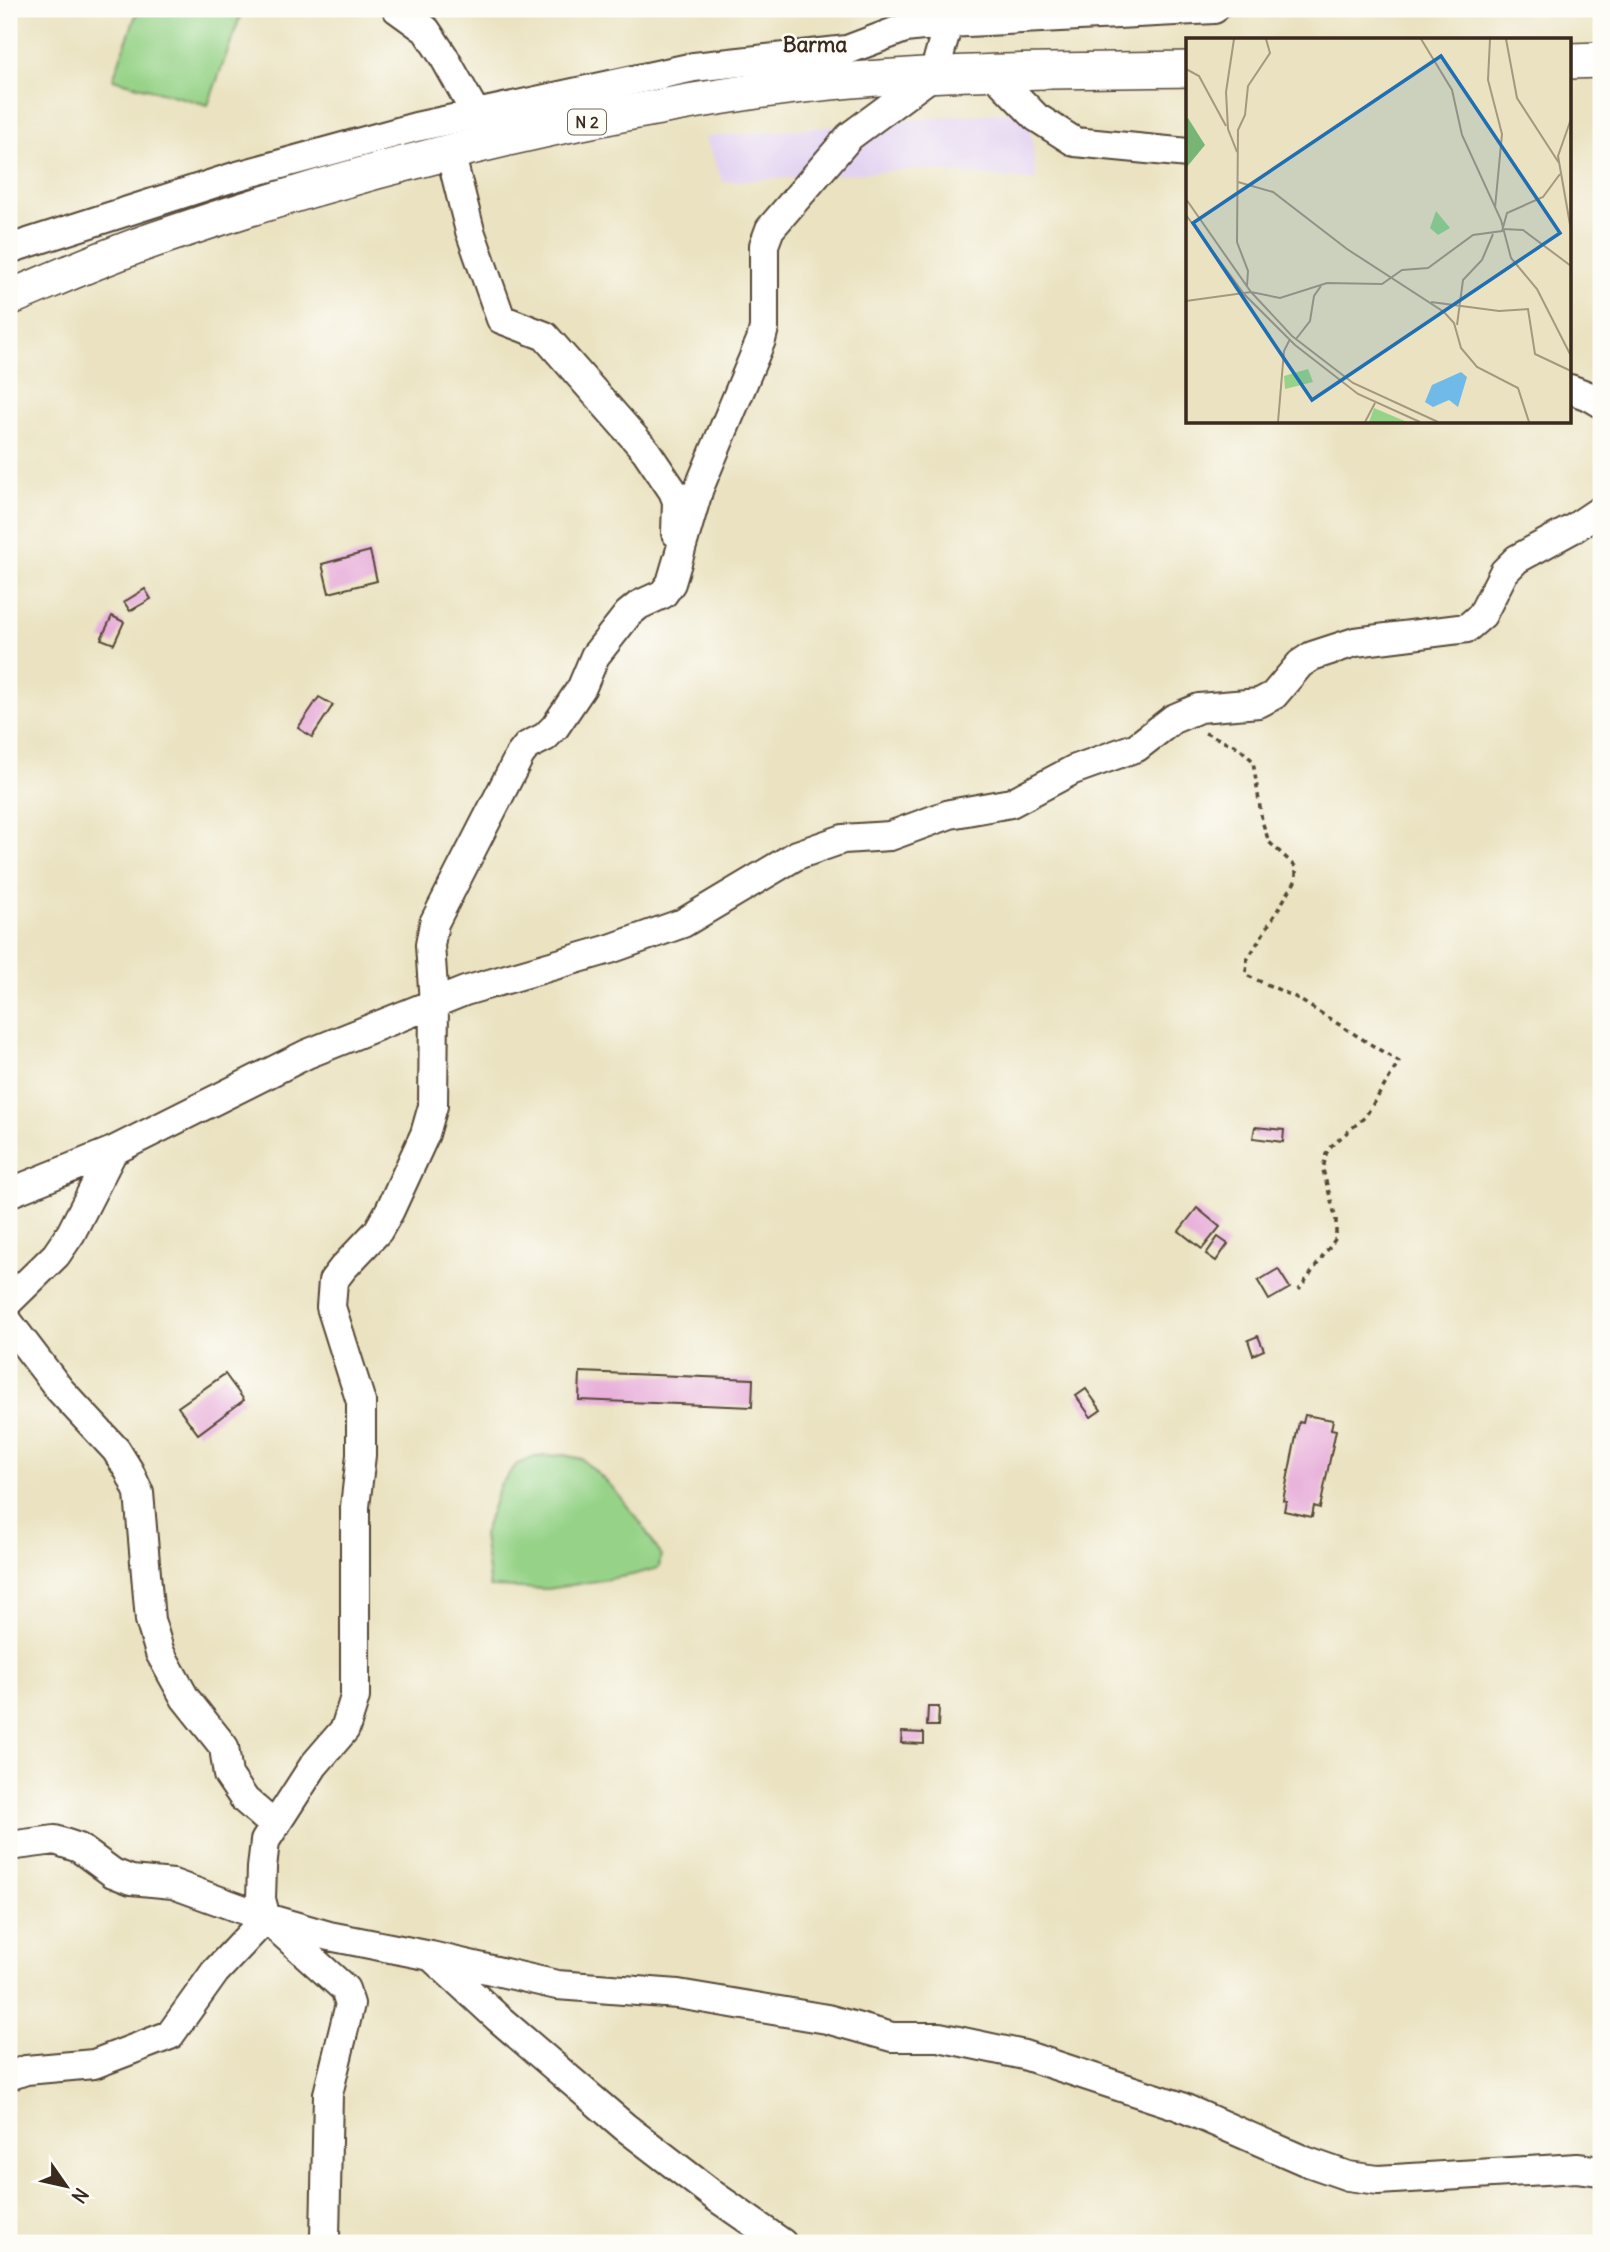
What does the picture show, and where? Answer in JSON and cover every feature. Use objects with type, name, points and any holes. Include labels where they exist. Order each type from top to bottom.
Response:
[{"type":"main road","points":[[1572,61],[1601,60]]},
{"type":"main road","name":"N 2","points":[[9,298],[153,240],[350,178],[450,152],[619,115],[759,90],[934,74],[1186,69]]},
{"type":"street","points":[[397,9],[426,30],[476,114]]},
{"type":"street","points":[[9,248],[234,177],[416,127],[694,67],[847,50],[905,28],[950,16],[1214,9]]},
{"type":"street","points":[[322,2243],[325,2237],[328,2094],[350,2004],[345,1989],[266,1918],[261,1899],[265,1841],[314,1765],[345,1729],[355,1698],[355,1507],[361,1455],[361,1402],[331,1307],[333,1281],[378,1231],[390,1210],[425,1134],[433,1106],[434,1003],[430,945],[435,923],[520,755],[527,746],[545,737],[555,727],[582,687],[595,656],[628,614],[639,605],[663,594],[671,583],[699,488],[761,340],[764,328],[764,245],[770,229],[850,136],[934,74],[950,16]]},
{"type":"street","points":[[992,72],[1036,117],[1076,142],[1186,153]]},
{"type":"street","points":[[450,152],[470,231],[500,319],[545,336],[646,451],[673,491],[677,502],[679,557]]},
{"type":"street","points":[[1572,390],[1601,403]]},
{"type":"street","points":[[9,1193],[113,1151],[307,1054],[434,1003],[465,991],[610,949],[683,923],[797,855],[843,839],[890,836],[950,814],[1011,803],[1073,770],[1137,747],[1173,719],[1199,708],[1259,703],[1273,695],[1300,664],[1312,656],[1355,642],[1466,628],[1482,615],[1504,572],[1517,559],[1601,510]]},
{"type":"street","points":[[9,1301],[56,1255],[71,1233],[113,1151]]},
{"type":"street","points":[[9,1323],[60,1390],[116,1450],[129,1471],[139,1493],[150,1620],[160,1653],[185,1698],[224,1747],[228,1774],[245,1800],[275,1826]]},
{"type":"street","points":[[9,1846],[55,1840],[79,1848],[113,1873],[131,1880],[173,1884],[266,1918],[329,1937],[431,1956],[557,1985],[678,1994],[827,2019],[892,2037],[939,2037],[1024,2056],[1179,2106],[1305,2161],[1348,2176],[1378,2180],[1577,2168],[1601,2171]]},
{"type":"street","points":[[9,2076],[26,2070],[94,2064],[170,2035],[215,1972],[266,1918]]},
{"type":"street","points":[[431,1956],[498,2018],[625,2127],[716,2197],[782,2243]]},
{"type":"path","points":[[1173,719],[1237,747],[1253,761],[1262,821],[1269,842],[1296,867],[1296,880],[1247,960],[1246,975],[1295,998],[1399,1062],[1365,1117],[1326,1153],[1323,1170],[1336,1219],[1336,1238],[1299,1290]]},
{"type":"shaded area","points":[[1029,110],[1036,181],[921,169],[723,182],[705,137]]},
{"type":"green space","points":[[138,9],[243,9],[208,105],[113,79]]},
{"type":"green space","points":[[564,1455],[582,1459],[612,1487],[640,1522],[661,1555],[659,1568],[548,1589],[490,1587],[483,1535],[500,1485],[517,1464],[535,1457]]},
{"type":"building","points":[[370,551],[377,581],[329,593],[322,564]]},
{"type":"building","points":[[145,589],[151,599],[130,611],[124,602]]},
{"type":"building","points":[[112,616],[124,622],[114,644],[101,639]]},
{"type":"building","points":[[319,697],[333,705],[312,737],[298,728]]},
{"type":"building","points":[[1255,1127],[1284,1130],[1283,1142],[1253,1138]]},
{"type":"building","points":[[1197,1208],[1220,1227],[1202,1249],[1179,1231]]},
{"type":"building","points":[[1218,1237],[1228,1244],[1216,1261],[1206,1254]]},
{"type":"building","points":[[1278,1269],[1290,1288],[1269,1300],[1258,1281]]},
{"type":"building","points":[[1258,1336],[1264,1350],[1253,1355],[1248,1340]]},
{"type":"building","points":[[580,1372],[753,1379],[752,1407],[579,1400]]},
{"type":"building","points":[[225,1374],[244,1400],[198,1434],[178,1407]]},
{"type":"building","points":[[1086,1389],[1101,1410],[1091,1417],[1076,1396]]},
{"type":"building","points":[[1305,1415],[1333,1420],[1331,1429],[1336,1430],[1320,1508],[1314,1506],[1312,1517],[1284,1511],[1286,1501],[1283,1500],[1299,1422],[1303,1423]]},
{"type":"building","points":[[928,1707],[939,1707],[938,1726],[927,1726]]},
{"type":"building","points":[[902,1732],[924,1733],[924,1744],[901,1743]]},
{"type":"district","name":"Barma","points":[[815,45]]}]
